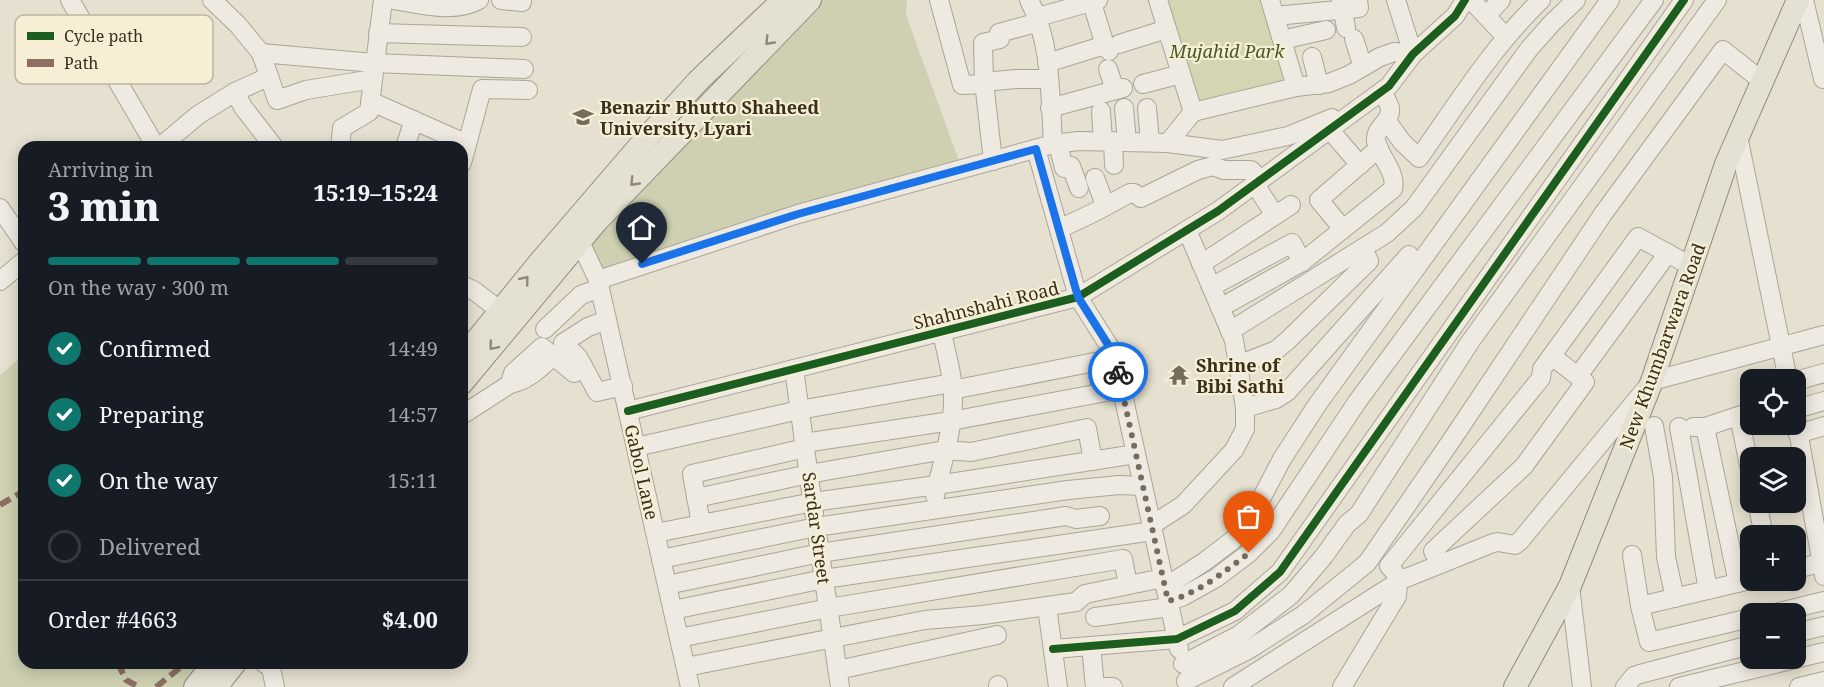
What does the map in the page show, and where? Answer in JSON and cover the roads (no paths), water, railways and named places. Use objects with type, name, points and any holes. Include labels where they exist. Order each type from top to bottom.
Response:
[{"type":"main road","points":[[468,374],[507,316],[575,235],[675,106],[783,0]]},
{"type":"main road","points":[[575,235],[596,222],[810,0]]},
{"type":"main road","name":"New Khumbarwara Road","points":[[1515,687],[1570,586],[1644,426],[1652,381],[1726,164],[1798,1]]},
{"type":"main road","points":[[675,106],[692,121]]},
{"type":"main road","points":[[468,352],[507,316]]},
{"type":"main road","points":[[195,687],[223,674]]},
{"type":"street","points":[[70,0],[79,15]]},
{"type":"street","points":[[212,0],[238,25],[261,53],[277,100],[374,71]]},
{"type":"street","points":[[341,141],[342,128],[369,112],[383,0]]},
{"type":"street","points":[[394,0],[444,7],[468,6],[479,0]]},
{"type":"street","points":[[501,0],[522,2]]},
{"type":"street","points":[[939,0],[962,85],[1017,79],[1048,71],[1110,52],[1167,29]]},
{"type":"street","points":[[1029,0],[1038,19],[1048,71],[1049,146],[1059,229],[1078,297],[1115,358],[1187,677]]},
{"type":"street","points":[[1158,0],[1192,112]]},
{"type":"street","points":[[1296,87],[1273,8],[1341,5],[1359,8],[1358,0]]},
{"type":"street","points":[[1396,0],[1413,54]]},
{"type":"street","points":[[545,329],[581,296],[599,284],[798,214],[1049,146],[1079,141],[1159,143],[1222,150],[1288,136],[1362,105],[1389,86],[1413,54],[1455,15],[1465,0]]},
{"type":"street","points":[[1471,0],[1506,37]]},
{"type":"street","points":[[1487,15],[1501,0]]},
{"type":"street","points":[[1387,121],[1402,142],[1419,158],[1506,37],[1541,0]]},
{"type":"street","points":[[1230,331],[1387,233],[1414,208],[1529,50],[1576,0]]},
{"type":"street","points":[[1095,617],[1167,593],[1233,540],[1253,514],[1282,459],[1317,405],[1610,0]]},
{"type":"street","points":[[686,667],[925,620],[1076,602],[1085,594],[1128,585],[1182,597],[1216,578],[1249,553],[1271,531],[1357,402],[1654,0]]},
{"type":"street","points":[[1053,649],[1177,639],[1235,611],[1280,572],[1684,0]]},
{"type":"street","points":[[1187,677],[1291,595],[1347,524],[1359,514],[1470,342],[1717,0]]},
{"type":"street","points":[[993,161],[983,44],[1000,39],[999,33],[1071,4],[1094,1],[1119,89],[1050,108]]},
{"type":"street","points":[[1798,1],[1823,79]]},
{"type":"street","points":[[1341,5],[1363,67]]},
{"type":"street","points":[[1282,40],[1326,30]]},
{"type":"street","points":[[378,33],[522,37]]},
{"type":"street","points":[[1187,677],[1248,650],[1303,615],[1367,563],[1603,214],[1723,50],[1762,81]]},
{"type":"street","points":[[1159,143],[1192,112],[1296,87],[1329,83],[1394,52],[1413,54]]},
{"type":"street","points":[[261,53],[374,71],[525,69]]},
{"type":"street","points":[[1312,57],[1319,85]]},
{"type":"street","points":[[1143,84],[1181,74]]},
{"type":"street","points":[[166,141],[198,115],[235,92],[268,77]]},
{"type":"street","points":[[120,84],[154,141]]},
{"type":"street","points":[[468,141],[482,89],[528,90]]},
{"type":"street","points":[[1220,308],[1302,262],[1393,189],[1394,179],[1378,148],[1376,134],[1387,121],[1390,108],[1382,91]]},
{"type":"street","points":[[235,92],[243,108],[269,141]]},
{"type":"street","points":[[370,101],[460,141]]},
{"type":"street","name":"Shahnshahi Road","points":[[628,411],[1078,297],[1218,211],[1362,105]]},
{"type":"street","points":[[1114,165],[1114,142],[1124,108]]},
{"type":"street","points":[[1147,108],[1159,143]]},
{"type":"street","points":[[1101,111],[1114,142]]},
{"type":"street","points":[[407,141],[414,120]]},
{"type":"street","points":[[1329,129],[1360,165]]},
{"type":"street","points":[[1738,136],[1786,369]]},
{"type":"street","points":[[1049,146],[1064,168],[1071,166],[1079,188]]},
{"type":"street","points":[[1343,229],[1319,200],[1378,148]]},
{"type":"street","points":[[1059,229],[1130,193],[1141,198],[1198,170],[1213,166],[1224,170],[1251,170],[1275,216]]},
{"type":"street","points":[[1095,178],[1105,205]]},
{"type":"street","points":[[1201,264],[1291,205]]},
{"type":"street","points":[[0,208],[18,234]]},
{"type":"street","points":[[673,610],[824,579],[1152,528],[1183,506],[1233,450],[1245,429],[1245,408],[1234,339],[1187,230]]},
{"type":"street","name":"Gabol Lane","points":[[575,235],[599,284],[690,687]]},
{"type":"street","points":[[1342,687],[1397,596],[1400,581],[1389,566],[1529,395],[1541,378],[1542,369],[1638,237],[1691,266]]},
{"type":"street","points":[[1211,286],[1292,243],[1302,262]]},
{"type":"street","points":[[1238,365],[1276,350],[1287,341],[1369,261],[1362,249]]},
{"type":"street","points":[[1578,376],[1668,253]]},
{"type":"street","points":[[1245,408],[1276,399],[1287,392],[1410,255]]},
{"type":"street","points":[[0,281],[18,266]]},
{"type":"street","points":[[468,288],[507,316]]},
{"type":"street","points":[[607,320],[588,327],[563,343],[578,357],[597,392],[623,386]]},
{"type":"street","points":[[931,563],[927,537],[951,421],[953,400],[942,332]]},
{"type":"street","points":[[1233,687],[1400,581],[1498,542],[1515,545],[1652,381],[1783,348],[1824,335]]},
{"type":"street","points":[[468,411],[510,384],[513,373],[542,347],[574,373],[584,366]]},
{"type":"street","points":[[1441,564],[1433,551],[1524,466],[1586,382],[1552,356]]},
{"type":"street","points":[[636,447],[800,410],[952,387],[1115,358]]},
{"type":"street","name":"Sardar Street","points":[[794,369],[839,678]]},
{"type":"street","points":[[1806,378],[1824,372]]},
{"type":"street","points":[[701,524],[692,474],[805,446],[1122,389]]},
{"type":"street","points":[[1806,406],[1824,400]]},
{"type":"street","points":[[1675,598],[1666,557],[1663,477],[1644,426],[1705,428],[1740,416]]},
{"type":"street","points":[[1806,426],[1824,426]]},
{"type":"street","points":[[1679,427],[1708,590]]},
{"type":"street","points":[[696,498],[809,474],[945,450],[971,452],[1087,428],[1093,461]]},
{"type":"street","points":[[1705,428],[1740,565]]},
{"type":"street","points":[[1799,435],[1823,567],[1806,568]]},
{"type":"street","points":[[1002,446],[1008,474]]},
{"type":"street","points":[[656,533],[813,502],[1136,454]]},
{"type":"street","points":[[662,559],[816,527],[1068,490],[1119,485],[1143,486]]},
{"type":"street","points":[[667,585],[820,553],[1066,516],[1076,519],[1100,516]]},
{"type":"street","points":[[1632,555],[1640,606],[1649,642],[1740,620]]},
{"type":"street","points":[[679,638],[829,608],[1123,559],[1128,585]]},
{"type":"street","points":[[1640,606],[1740,582]]},
{"type":"street","points":[[1570,586],[1582,687]]},
{"type":"street","points":[[1806,605],[1824,601]]},
{"type":"street","points":[[1047,607],[1058,687]]},
{"type":"street","points":[[1806,630],[1824,626]]},
{"type":"street","points":[[839,678],[997,635]]},
{"type":"street","points":[[1091,646],[1096,687],[1113,687]]},
{"type":"street","points":[[1625,687],[1634,676],[1646,680],[1740,648]]},
{"type":"street","points":[[1679,687],[1824,652]]},
{"type":"street","points":[[271,669],[276,687]]},
{"type":"street","points":[[1799,687],[1824,681]]},
{"type":"place","name":"Benazir Bhutto Shaheed University, Lyari","points":[[583,117]]},
{"type":"place","name":"Shrine of Bibi Sathi","points":[[1179,375]]},
{"type":"park label","name":"Mujahid Park","points":[[1227,51]]}]
